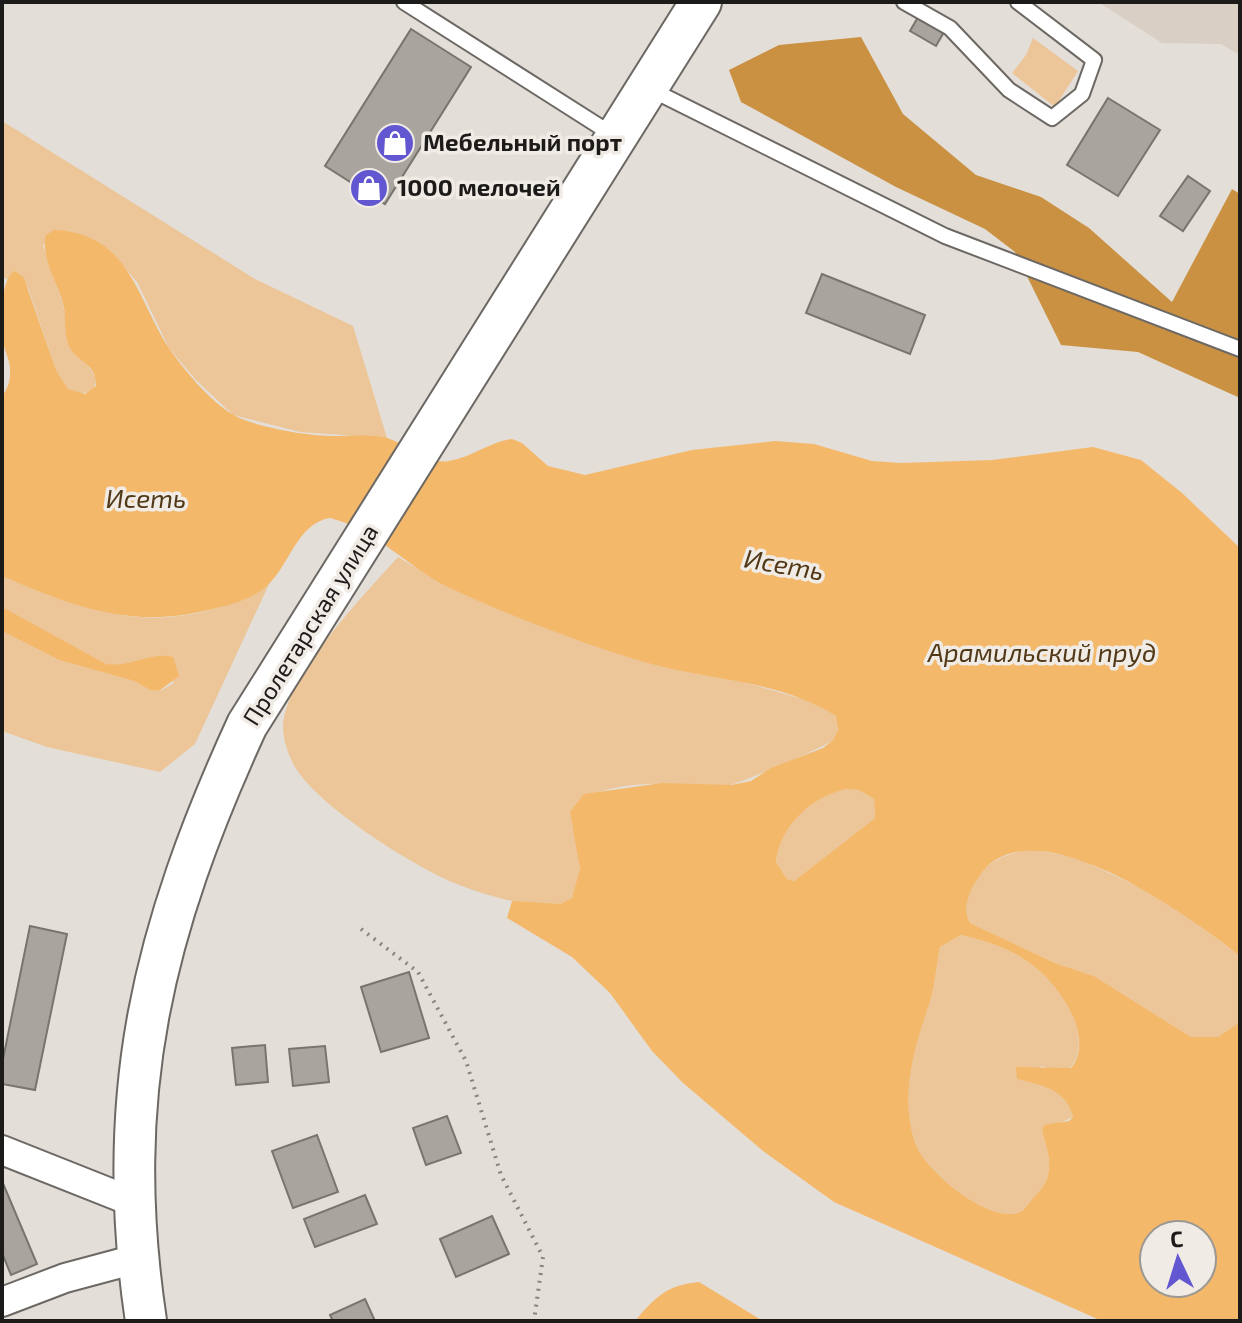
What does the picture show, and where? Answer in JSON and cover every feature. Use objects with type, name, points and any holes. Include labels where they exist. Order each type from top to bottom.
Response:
[{"type":"main road","name":"Пролетарская улица","points":[[146,1321],[136,1259],[133,1202],[135,1111],[147,1007],[167,925],[203,821],[247,725],[701,2]]},
{"type":"street","points":[[2,1150],[133,1202]]},
{"type":"street","points":[[2,1302],[65,1278],[136,1259]]},
{"type":"lane","points":[[404,2],[617,137]]},
{"type":"lane","points":[[904,2],[950,28],[1009,90],[1052,118],[1082,94],[1094,60],[1018,2]]},
{"type":"lane","points":[[647,88],[945,236],[1240,349]]},
{"type":"path","points":[[361,929],[418,972],[466,1061],[501,1175],[543,1257],[534,1321]]},
{"type":"shaded area","points":[[1098,2],[1240,2],[1240,55],[1221,44],[1162,43]]},
{"type":"shaded area","points":[[861,37],[903,114],[976,175],[1041,197],[1089,228],[1172,302],[1232,189],[1240,194],[1240,398],[1138,352],[1061,345],[1015,252],[985,229],[896,187],[741,102],[729,70],[779,45]]},
{"type":"shaded area","points":[[1033,38],[1078,71],[1055,107],[1012,73],[1026,55]]},
{"type":"shaded area","points":[[2,121],[255,279],[353,326],[387,438],[300,432],[233,415],[195,379],[169,348],[137,282],[117,259],[88,237],[43,245],[63,305],[72,351],[81,356],[97,379],[93,391],[79,394],[68,389],[56,370],[28,287],[4,278],[2,283]]},
{"type":"shaded area","points":[[398,557],[449,587],[644,662],[730,678],[816,703],[837,716],[836,736],[829,743],[801,756],[729,785],[636,785],[606,790],[592,796],[570,812],[580,871],[579,883],[569,900],[557,904],[522,903],[447,880],[383,843],[329,804],[298,772],[283,734],[287,707],[297,684],[329,637]]},
{"type":"shaded area","points":[[2,576],[70,603],[136,617],[201,613],[234,602],[269,584],[195,744],[160,772],[47,747],[2,731],[2,631],[59,660],[134,681],[150,690],[160,691],[174,683],[147,658],[132,664],[103,664],[42,633],[2,607]]},
{"type":"shaded area","points":[[847,789],[859,790],[874,799],[875,818],[794,881],[787,879],[776,862],[791,825],[810,806]]},
{"type":"shaded area","points":[[1029,849],[1077,858],[1162,898],[1240,956],[1240,1022],[1218,1037],[1191,1037],[1094,976],[1055,963],[970,923],[967,905],[977,878],[999,859]]},
{"type":"shaded area","points":[[961,935],[1000,947],[1035,967],[1064,1000],[1077,1028],[1077,1056],[1070,1068],[1057,1071],[1042,1066],[1017,1079],[1044,1086],[1058,1094],[1073,1117],[1042,1131],[1049,1158],[1046,1182],[1024,1210],[1010,1214],[980,1205],[949,1184],[925,1159],[911,1127],[908,1098],[913,1054],[940,947]]},
{"type":"water","name":"Арамильский пруд","points":[[54,230],[79,234],[100,243],[128,272],[169,348],[198,384],[232,414],[267,427],[323,436],[387,438],[425,457],[441,461],[465,457],[512,439],[522,443],[548,466],[585,475],[692,450],[775,441],[814,444],[872,461],[901,463],[992,460],[1093,447],[1141,460],[1182,493],[1240,548],[1240,956],[1149,893],[1110,872],[1070,857],[1033,851],[1002,857],[978,878],[969,894],[967,911],[970,923],[1055,963],[1094,976],[1191,1037],[1218,1037],[1240,1022],[1240,1321],[1102,1321],[834,1202],[763,1151],[682,1082],[652,1051],[610,993],[572,957],[507,918],[512,901],[560,904],[572,898],[580,869],[570,812],[584,794],[662,783],[731,785],[751,781],[771,768],[823,748],[833,740],[838,730],[836,716],[791,695],[644,662],[546,628],[450,588],[362,531],[330,518],[310,527],[269,584],[259,592],[233,603],[190,614],[162,617],[109,613],[83,607],[2,576],[2,397],[9,383],[10,369],[3,342],[2,314],[6,283],[15,271],[24,278],[56,370],[68,389],[85,394],[96,386],[94,373],[72,351],[67,341],[62,299],[48,262],[46,235]],"holes":[[[847,789],[859,790],[874,799],[875,818],[794,881],[787,879],[776,862],[791,825],[821,799]],[[961,935],[1009,951],[1035,967],[1064,1000],[1077,1028],[1079,1043],[1071,1068],[1016,1067],[1017,1079],[1044,1086],[1058,1094],[1073,1117],[1069,1121],[1044,1125],[1042,1131],[1049,1158],[1046,1182],[1022,1211],[1010,1214],[980,1205],[949,1184],[918,1149],[910,1124],[910,1074],[932,995],[940,947]]]},
{"type":"water","points":[[2,607],[106,664],[124,664],[156,656],[173,657],[179,676],[159,691],[150,690],[134,681],[59,660],[2,631]]},
{"type":"water","points":[[699,1282],[763,1321],[635,1321],[670,1289]]},
{"type":"building","points":[[918,17],[944,32],[936,46],[910,31]]},
{"type":"building","points":[[411,29],[471,67],[385,204],[325,166]]},
{"type":"building","points":[[1108,98],[1160,130],[1118,196],[1067,165]]},
{"type":"building","points":[[1188,176],[1210,191],[1183,231],[1160,216]]},
{"type":"building","points":[[822,274],[925,315],[910,354],[806,313]]},
{"type":"building","points":[[30,926],[67,934],[35,1090],[2,1084],[2,1064]]},
{"type":"building","points":[[409,972],[429,1038],[381,1052],[361,987]]},
{"type":"building","points":[[265,1045],[268,1082],[236,1085],[232,1048]]},
{"type":"building","points":[[325,1046],[329,1082],[293,1086],[289,1049]]},
{"type":"building","points":[[447,1116],[461,1153],[426,1165],[413,1128]]},
{"type":"building","points":[[317,1135],[338,1192],[293,1208],[272,1151]]},
{"type":"building","points":[[2,1181],[37,1264],[11,1275],[2,1253]]},
{"type":"building","points":[[365,1195],[377,1224],[315,1247],[304,1219]]},
{"type":"building","points":[[492,1216],[509,1254],[456,1277],[440,1239]]},
{"type":"building","points":[[365,1299],[375,1321],[333,1321],[330,1315]]},
{"type":"place","name":"Мебельный порт","points":[[395,143]]},
{"type":"place","name":"1000 мелочей","points":[[369,188]]},
{"type":"water label","name":"Исеть","points":[[146,499]]},
{"type":"water label","name":"Исеть","points":[[784,565]]}]
